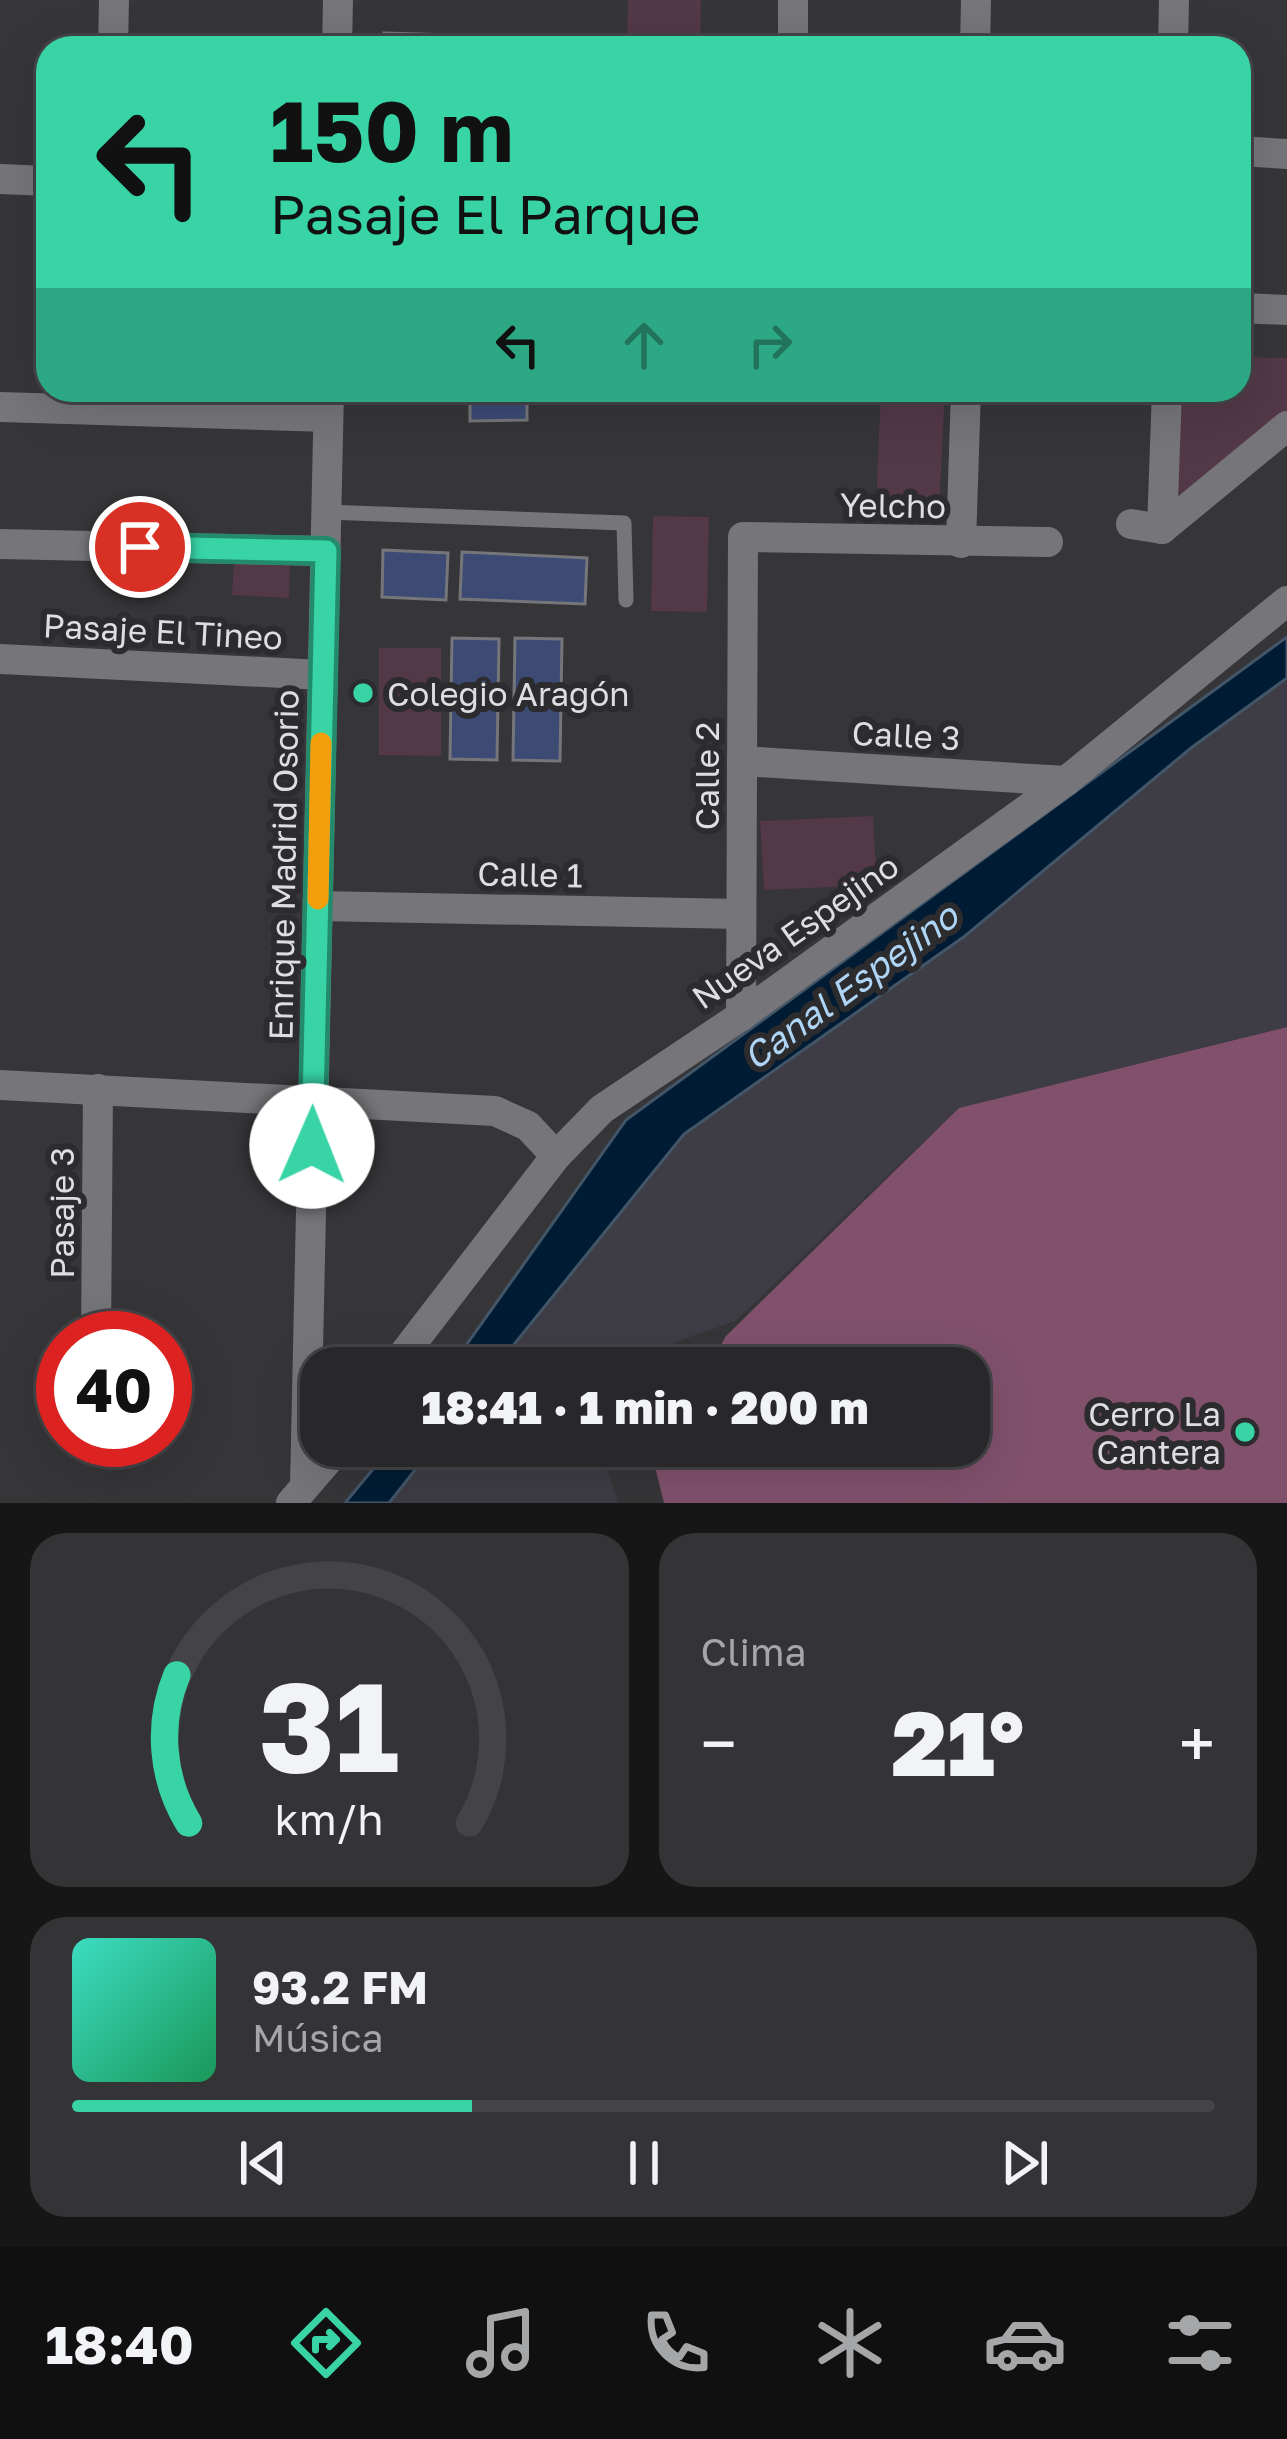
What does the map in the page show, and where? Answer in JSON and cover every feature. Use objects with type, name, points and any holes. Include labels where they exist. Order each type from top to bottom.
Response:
[{"type":"street","points":[[113,36],[114,0]]},
{"type":"street","points":[[337,36],[338,0]]},
{"type":"street","points":[[793,0],[793,36]]},
{"type":"street","points":[[975,36],[976,0]]},
{"type":"street","points":[[1173,36],[1174,0]]},
{"type":"street","points":[[1251,152],[1287,154]]},
{"type":"street","points":[[0,179],[36,180]]},
{"type":"street","points":[[1251,308],[1287,310]]},
{"type":"street","name":"Yelcho","points":[[743,537],[962,543],[966,402]]},
{"type":"street","points":[[1162,529],[1167,402]]},
{"type":"street","points":[[0,407],[329,404]]},
{"type":"street","name":"Enrique Madrid Osorio","points":[[314,1347],[317,906],[329,404]]},
{"type":"street","points":[[1131,524],[1162,529],[1287,426]]},
{"type":"street","name":"Calle 2","points":[[741,1016],[743,537]]},
{"type":"street","points":[[962,543],[1048,542]]},
{"type":"street","points":[[0,544],[326,551]]},
{"type":"street","name":"Nueva Espejino","points":[[409,1347],[556,1156],[602,1109],[741,1016],[1066,781],[1287,601]]},
{"type":"street","name":"Pasaje El Tineo","points":[[0,659],[323,675]]},
{"type":"street","name":"Calle 3","points":[[742,761],[1066,781]]},
{"type":"street","name":"Calle 1","points":[[317,906],[741,914]]},
{"type":"street","points":[[0,1085],[495,1111],[528,1126],[556,1156]]},
{"type":"street","name":"Pasaje 3","points":[[96,1311],[98,1089]]},
{"type":"street","points":[[298,1494],[322,1467]]},
{"type":"lane","points":[[326,512],[624,523],[626,600]]},
{"type":"shaded area","points":[[628,0],[701,0],[700,36],[627,36]]},
{"type":"shaded area","points":[[1251,357],[1287,358],[1287,413],[1186,498],[1173,489],[1176,402],[1251,402]]},
{"type":"shaded area","points":[[880,402],[944,402],[939,510],[876,506]]},
{"type":"shaded area","points":[[653,516],[709,517],[707,612],[651,611]]},
{"type":"shaded area","points":[[234,557],[290,559],[289,598],[232,595]]},
{"type":"shaded area","points":[[379,648],[441,648],[441,756],[379,755]]},
{"type":"shaded area","points":[[1287,678],[1287,1027],[959,1108],[735,1321],[663,1347],[512,1347],[684,1134],[965,936],[1191,748]]},
{"type":"shaded area","points":[[873,816],[877,885],[764,890],[760,821]]},
{"type":"shaded area","points":[[1287,1027],[1287,1503],[664,1503],[655,1467],[990,1467],[990,1347],[720,1347],[959,1108]]},
{"type":"shaded area","points":[[417,1467],[606,1467],[618,1503],[389,1503]]},
{"type":"water","name":"Canal Espejino","points":[[1287,637],[1287,678],[1191,748],[965,936],[684,1134],[512,1347],[465,1347],[626,1120]]},
{"type":"water","points":[[375,1467],[417,1467],[389,1503],[345,1503]]},
{"type":"building","points":[[384,33],[453,35],[453,36]]},
{"type":"building","points":[[470,402],[527,402],[527,420],[470,421]]},
{"type":"building","points":[[383,550],[448,553],[446,600],[382,597]]},
{"type":"building","points":[[462,552],[587,558],[585,604],[460,599]]},
{"type":"building","points":[[452,638],[499,639],[497,760],[450,759]]},
{"type":"building","points":[[515,638],[562,639],[560,761],[513,760]]},
{"type":"slow traffic","points":[[318,899],[321,743]]},
{"type":"place","name":"Colegio Aragón","points":[[363,693]]},
{"type":"place","name":"Cerro La Cantera","points":[[1245,1432]]},
{"type":"route","points":[[140,547],[326,551],[312,1146]]}]
